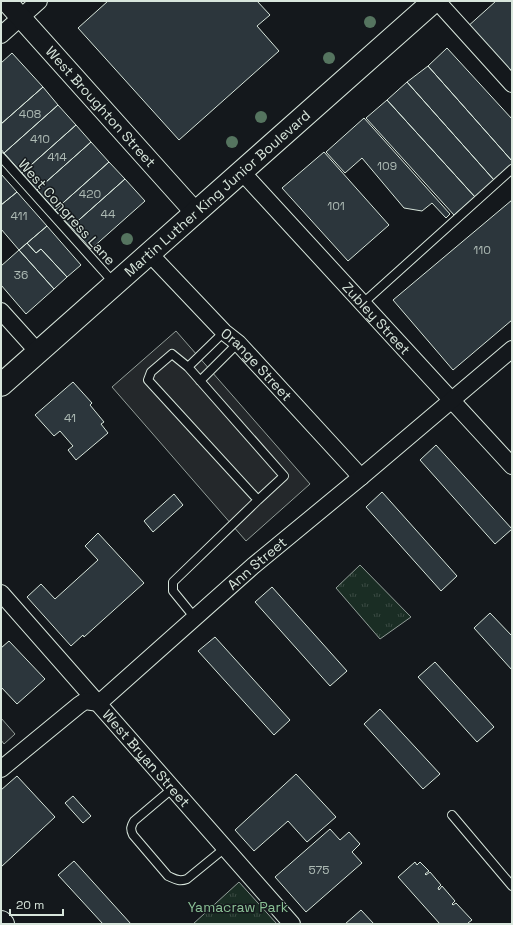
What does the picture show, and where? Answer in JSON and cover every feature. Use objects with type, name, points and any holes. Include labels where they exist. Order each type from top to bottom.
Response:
[{"type":"main road","name":"Martin Luther King Junior Boulevard","points":[[1,385],[434,1]]},
{"type":"street","name":"West Broughton Street","points":[[6,1],[195,212]]},
{"type":"street","points":[[1,35],[39,1]]},
{"type":"street","points":[[437,1],[512,84]]},
{"type":"street","name":"Zubley Street","points":[[241,172],[512,466]]},
{"type":"street","name":"Orange Street","points":[[149,253],[224,332],[238,343],[362,477]]},
{"type":"street","points":[[1,310],[38,352]]},
{"type":"street","name":"Ann Street","points":[[99,703],[253,566],[362,477],[512,349]]},
{"type":"street","name":"West Bryan Street","points":[[1,593],[292,924]]},
{"type":"street","points":[[1,769],[79,705],[85,701],[99,703]]},
{"type":"lane","name":"West Congress Lane","points":[[1,157],[114,284]]},
{"type":"lane","points":[[362,304],[512,169]]},
{"type":"lane","points":[[188,367],[224,332]]},
{"type":"lane","points":[[200,381],[238,343]]},
{"type":"lane","points":[[195,618],[172,591],[173,582],[284,476],[188,367],[172,354],[151,372],[148,380],[258,500]]},
{"type":"lane","points":[[173,788],[131,825],[133,835],[168,876],[175,880],[182,881],[187,879],[225,848]]},
{"type":"lane","points":[[452,814],[512,886]]},
{"type":"green space","points":[[360,565],[411,617],[380,639],[336,588]]},
{"type":"green space","name":"Yamacraw Park","points":[[239,882],[277,924],[193,924]]},
{"type":"shaded area","points":[[176,331],[310,484],[246,541],[112,387]]},
{"type":"shaded area","points":[[1,718],[15,734],[4,744],[1,740]]},
{"type":"building","points":[[108,1],[257,1],[270,15],[257,26],[279,51],[179,140],[78,28]]},
{"type":"building","points":[[496,1],[512,1],[512,79],[466,28]]},
{"type":"building","points":[[447,48],[512,119],[512,161],[428,66]]},
{"type":"building","points":[[12,53],[43,87],[1,124],[1,63]]},
{"type":"building","points":[[428,66],[512,161],[512,165],[494,180],[407,82]]},
{"type":"building","points":[[407,82],[494,180],[475,197],[387,100]]},
{"type":"building","points":[[43,87],[58,105],[4,153],[1,149],[1,124]]},
{"type":"building","points":[[387,100],[475,197],[454,215],[366,118]]},
{"type":"building","points":[[58,105],[76,125],[22,173],[4,153]]},
{"type":"building","points":[[364,118],[450,214],[446,218],[432,203],[422,211],[404,208],[362,158],[345,173],[326,152]]},
{"type":"building","points":[[76,125],[91,142],[37,190],[22,173]]},
{"type":"building","points":[[91,142],[109,162],[55,210],[37,190]]},
{"type":"building","points":[[324,152],[389,225],[348,261],[282,188]]},
{"type":"building","points":[[109,162],[125,179],[71,227],[55,210]]},
{"type":"building","points":[[1,174],[17,192],[1,205]]},
{"type":"building","points":[[125,179],[145,201],[91,249],[71,227]]},
{"type":"building","points":[[17,192],[47,226],[19,250],[1,229],[1,205]]},
{"type":"building","points":[[512,200],[512,320],[453,370],[393,300]]},
{"type":"building","points":[[47,226],[81,265],[67,277],[41,249],[36,253],[27,243]]},
{"type":"building","points":[[27,243],[36,253],[41,249],[67,277],[54,289],[19,250]]},
{"type":"building","points":[[19,250],[54,289],[26,314],[1,285],[1,266]]},
{"type":"building","points":[[73,382],[92,403],[90,405],[104,422],[101,424],[108,433],[76,460],[68,450],[73,446],[60,431],[54,436],[35,415]]},
{"type":"building","points":[[436,445],[512,529],[495,544],[420,460]]},
{"type":"building","points":[[382,492],[457,576],[441,591],[366,507]]},
{"type":"building","points":[[174,494],[183,505],[153,532],[144,521]]},
{"type":"building","points":[[98,533],[144,583],[84,637],[83,635],[71,646],[27,597],[41,584],[55,599],[98,560],[85,546]]},
{"type":"building","points":[[272,587],[347,671],[330,686],[255,602]]},
{"type":"building","points":[[490,613],[512,636],[512,670],[474,628]]},
{"type":"building","points":[[215,637],[290,720],[274,735],[198,651]]},
{"type":"building","points":[[9,641],[45,679],[17,704],[1,687],[1,648]]},
{"type":"building","points":[[435,662],[494,727],[477,742],[418,677]]},
{"type":"building","points":[[380,709],[440,774],[423,789],[364,724]]},
{"type":"building","points":[[296,774],[336,817],[307,842],[288,821],[254,851],[235,830]]},
{"type":"building","points":[[17,776],[55,817],[1,867],[1,790]]},
{"type":"building","points":[[73,796],[91,816],[83,823],[65,803]]},
{"type":"building","points":[[330,829],[340,840],[349,832],[360,844],[352,852],[362,863],[306,912],[275,877]]},
{"type":"building","points":[[74,861],[131,924],[103,924],[58,875]]},
{"type":"building","points":[[415,862],[417,865],[420,862],[429,871],[425,874],[426,875],[430,872],[441,885],[438,888],[439,890],[442,886],[455,901],[452,904],[453,905],[456,903],[472,920],[468,923],[469,924],[440,924],[398,877]]},
{"type":"building","points":[[361,910],[374,924],[345,924]]}]
